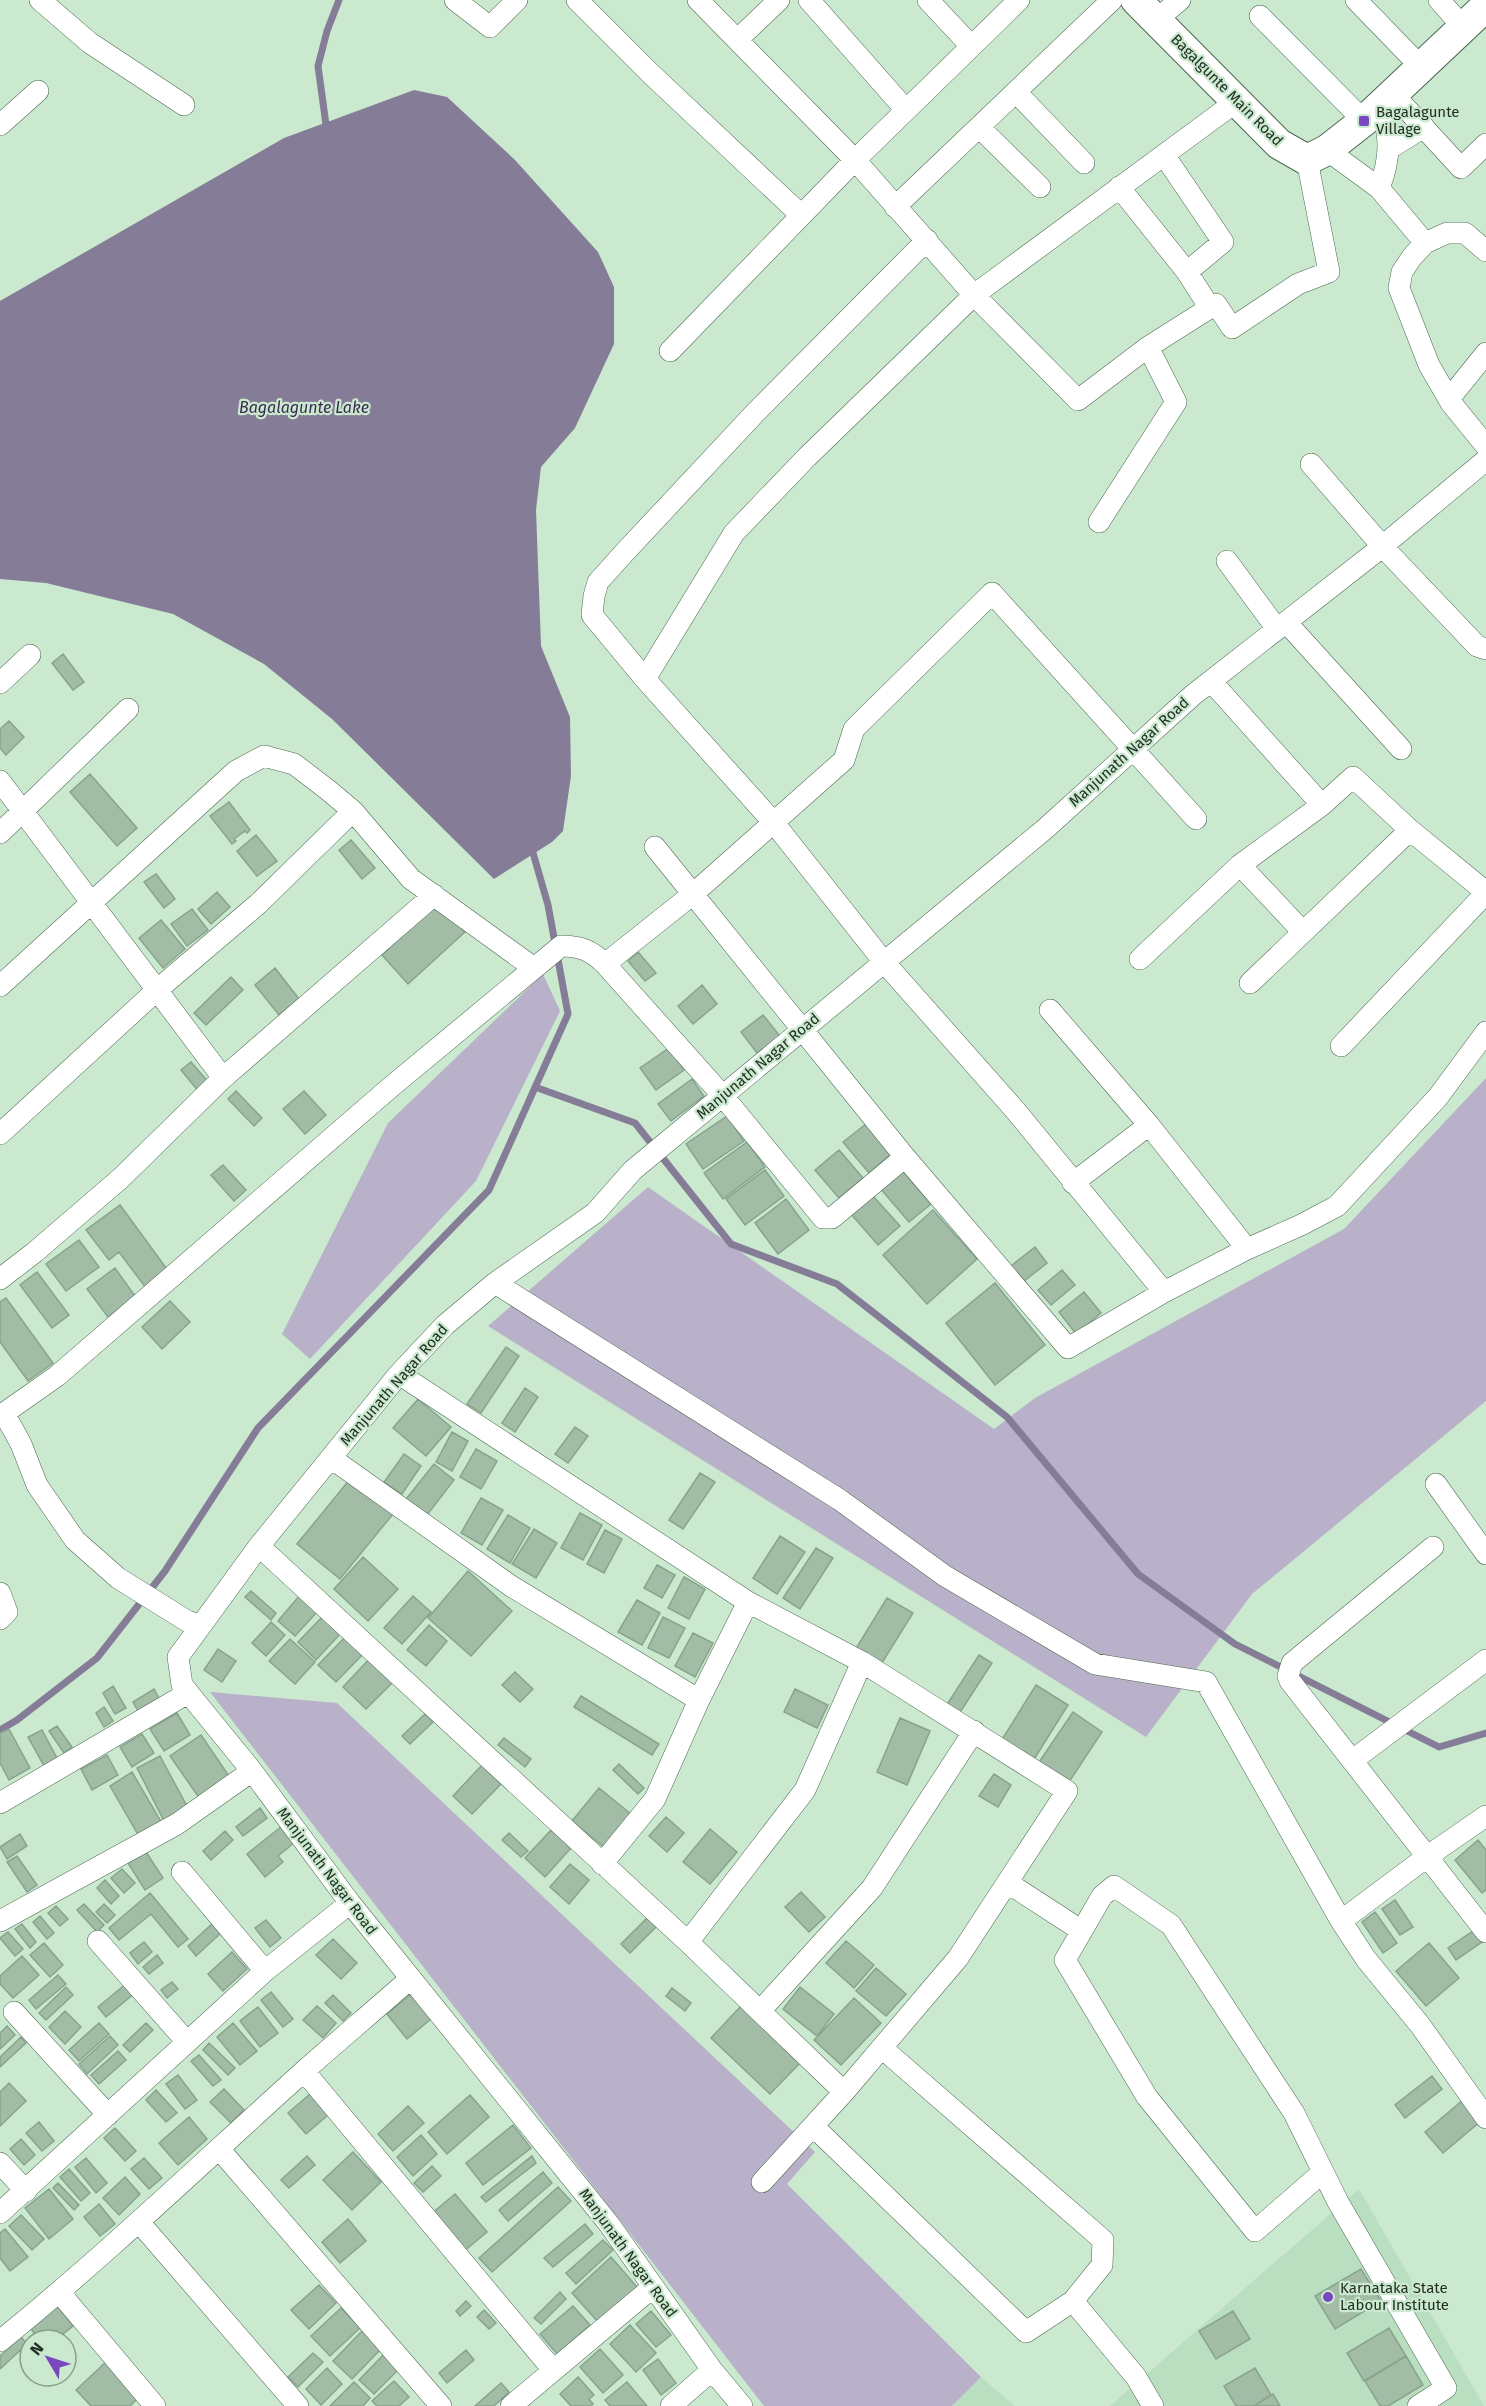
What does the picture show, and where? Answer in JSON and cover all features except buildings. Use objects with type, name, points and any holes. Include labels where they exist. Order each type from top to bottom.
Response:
[{"type":"street","points":[[40,0],[90,43],[184,105]]},
{"type":"street","points":[[455,0],[490,27],[517,0]]},
{"type":"street","points":[[577,0],[651,74],[801,215]]},
{"type":"street","points":[[698,0],[855,160],[974,295],[1078,400],[1148,347],[1216,304],[1232,328],[1298,284],[1329,272],[1317,155]]},
{"type":"street","points":[[737,40],[779,0]]},
{"type":"street","points":[[809,0],[906,110]]},
{"type":"street","points":[[928,0],[971,46]]},
{"type":"street","points":[[670,351],[855,160],[1019,0]]},
{"type":"street","points":[[895,207],[1112,0]]},
{"type":"street","points":[[1146,10],[1180,0]]},
{"type":"street","points":[[1356,0],[1421,67]]},
{"type":"street","points":[[1317,155],[1379,106],[1478,17],[1439,0]]},
{"type":"street","name":"Bagalgunte Main Road","points":[[1146,10],[1279,144],[1317,155]]},
{"type":"street","points":[[1260,16],[1379,106],[1424,127],[1461,168],[1486,144]]},
{"type":"street","points":[[0,125],[38,91]]},
{"type":"street","points":[[1016,92],[1084,163]]},
{"type":"street","points":[[645,679],[734,533],[807,458],[974,295],[1237,102]]},
{"type":"street","points":[[1379,106],[1390,148],[1387,169],[1379,188]]},
{"type":"street","points":[[979,127],[1040,187]]},
{"type":"street","points":[[1390,148],[1424,127]]},
{"type":"street","points":[[1164,155],[1223,242],[1187,272]]},
{"type":"street","points":[[1317,155],[1379,188],[1425,243]]},
{"type":"street","points":[[1119,187],[1187,272],[1210,308]]},
{"type":"street","points":[[1486,251],[1465,233],[1447,233],[1425,243],[1412,257],[1402,272],[1399,288],[1429,365],[1449,399],[1486,446]]},
{"type":"street","points":[[927,240],[755,413],[598,582],[592,615],[645,679],[774,823],[884,962],[1015,1110],[1164,1292]]},
{"type":"street","points":[[1099,522],[1176,402],[1148,347]]},
{"type":"street","points":[[1449,399],[1486,353]]},
{"type":"street","name":"Manjunath Nagar Road","points":[[742,2406],[712,2370],[609,2224],[350,1903],[252,1771],[188,1693],[182,1685],[178,1657],[193,1623],[399,1374],[446,1324],[495,1283],[595,1213],[633,1170],[1045,829],[1132,749],[1211,681],[1383,547],[1486,460]]},
{"type":"street","points":[[1311,465],[1383,547],[1477,646],[1486,649]]},
{"type":"street","points":[[1227,561],[1282,625],[1401,749]]},
{"type":"street","points":[[604,964],[693,894],[844,760],[854,729],[992,593],[1196,819]]},
{"type":"street","points":[[0,683],[30,655]]},
{"type":"street","points":[[1211,681],[1322,805]]},
{"type":"street","points":[[0,833],[128,709]]},
{"type":"street","points":[[0,986],[236,771],[264,756],[294,764],[352,811],[411,879],[534,968]]},
{"type":"street","points":[[1140,959],[1240,865],[1322,805],[1353,777],[1410,830],[1484,886],[1341,1046]]},
{"type":"street","points":[[0,781],[223,1078]]},
{"type":"street","points":[[0,1134],[158,990],[258,904],[352,811]]},
{"type":"street","points":[[1250,983],[1410,830]]},
{"type":"street","points":[[656,847],[904,1157],[1068,1348],[1164,1292],[1247,1248],[1301,1225],[1337,1206],[1438,1097],[1486,1032]]},
{"type":"street","points":[[1240,865],[1302,932]]},
{"type":"street","points":[[0,1279],[121,1178],[223,1078],[434,896]]},
{"type":"street","points":[[193,1623],[118,1578],[75,1540],[37,1485],[21,1444],[2,1414],[57,1376],[374,1101],[561,946],[579,946],[595,954],[722,1095],[823,1218],[832,1218],[904,1157]]},
{"type":"street","points":[[1050,1010],[1149,1125],[1247,1248]]},
{"type":"street","points":[[1073,1183],[1149,1125]]},
{"type":"street","points":[[495,1283],[840,1500],[945,1576],[1095,1664],[1206,1682],[1341,1921],[1366,1959],[1420,2025],[1486,2118]]},
{"type":"street","points":[[399,1374],[748,1602],[862,1662],[1067,1791],[958,1958],[844,2092],[762,2182]]},
{"type":"street","points":[[331,1458],[511,1586],[699,1700]]},
{"type":"street","points":[[1436,1484],[1486,1554]]},
{"type":"street","points":[[259,1546],[688,1942],[844,2092]]},
{"type":"street","points":[[1433,1546],[1292,1663],[1289,1672],[1290,1681],[1486,1932]]},
{"type":"street","points":[[0,1593],[7,1612],[0,1619]]},
{"type":"street","points":[[602,1864],[655,1799],[699,1700],[748,1602]]},
{"type":"street","points":[[1353,1761],[1486,1660]]},
{"type":"street","points":[[688,1942],[805,1790],[862,1662]]},
{"type":"street","points":[[0,1803],[188,1693]]},
{"type":"street","points":[[760,2012],[872,1888],[974,1731]]},
{"type":"street","points":[[0,1921],[177,1824],[252,1771]]},
{"type":"street","points":[[1341,1921],[1486,1816]]},
{"type":"street","points":[[182,1872],[265,1971]]},
{"type":"street","points":[[1008,1883],[1082,1931]]},
{"type":"street","points":[[1323,2172],[1255,2231],[1147,2097],[1065,1960],[1102,1896],[1114,1886],[1171,1925],[1294,2113],[1338,2202],[1446,2388],[1418,2406]]},
{"type":"street","points":[[0,2213],[265,1971],[350,1903]]},
{"type":"street","points":[[98,1941],[187,2042]]},
{"type":"street","points":[[0,2341],[60,2293],[220,2150],[304,2071],[411,1978]]},
{"type":"street","points":[[14,2012],[108,2115]]},
{"type":"street","points":[[813,2126],[1026,2332],[1073,2301],[1102,2265],[1103,2240],[882,2048]]},
{"type":"street","points":[[304,2071],[553,2370]]},
{"type":"street","points":[[220,2150],[441,2406]]},
{"type":"street","points":[[0,2163],[26,2191]]},
{"type":"street","points":[[139,2222],[298,2406]]},
{"type":"street","points":[[511,2406],[653,2287]]},
{"type":"street","points":[[60,2293],[155,2406]]},
{"type":"street","points":[[1073,2301],[1136,2377],[1153,2406]]},
{"type":"street","points":[[671,2406],[712,2370]]},
{"type":"shaded area","points":[[543,974],[560,1011],[476,1181],[310,1359],[282,1334],[388,1123]]},
{"type":"shaded area","points":[[1486,1078],[1486,1401],[1252,1594],[1146,1737],[488,1326],[648,1187],[994,1429],[1035,1398],[1344,1229]]},
{"type":"shaded area","points":[[210,1692],[337,1703],[815,2152],[787,2184],[981,2377],[952,2406],[764,2406]]},
{"type":"shaded area","name":"Karnataka State Labour Institute","points":[[1359,2189],[1484,2406],[1110,2406]]},
{"type":"shaded area","points":[[981,2377],[1015,2406],[952,2406]]},
{"type":"water","name":"Bagalagunte Lake","points":[[414,90],[447,97],[515,160],[598,252],[614,287],[614,344],[575,428],[541,467],[536,510],[541,646],[570,717],[571,776],[563,831],[552,842],[494,879],[332,719],[264,664],[173,614],[46,583],[0,579],[0,301],[284,138]]},
{"type":"waterway","points":[[327,132],[318,66],[327,31],[339,0]]},
{"type":"waterway","points":[[0,1730],[17,1720],[97,1658],[165,1571],[258,1428],[489,1190],[568,1014],[548,905],[531,846]]},
{"type":"waterway","points":[[535,1087],[635,1123],[731,1244],[837,1284],[1007,1417],[1138,1574],[1235,1644],[1439,1747],[1486,1733]]},
{"type":"place","name":"Bagalagunte Village","points":[[1364,121]]},
{"type":"place","name":"Karnataka State Labour Institute","points":[[1328,2297]]}]
